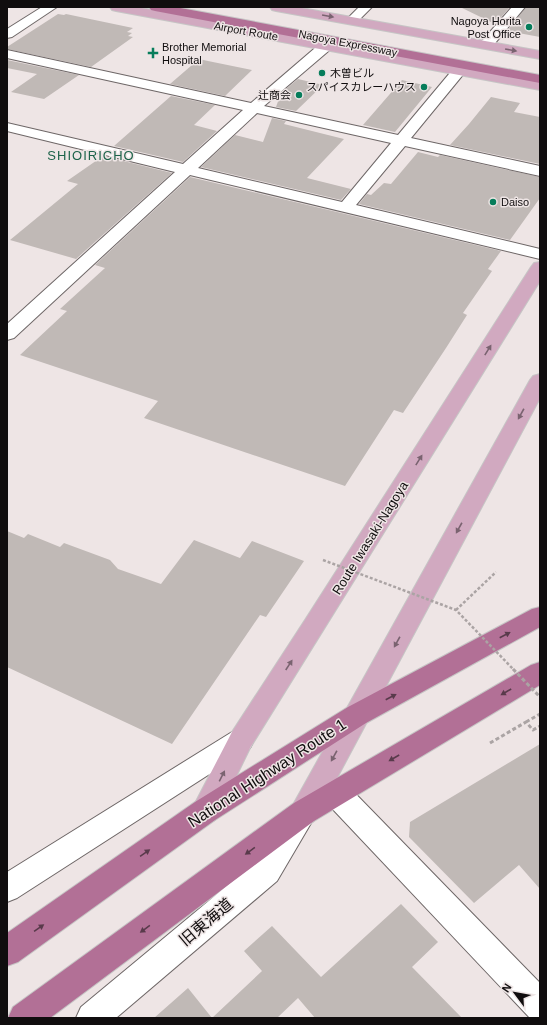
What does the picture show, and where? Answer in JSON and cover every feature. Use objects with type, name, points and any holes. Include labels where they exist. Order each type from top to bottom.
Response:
[{"type":"highway","name":"Nagoya Expressway","points":[[155,7],[540,79]]},
{"type":"highway","name":"Nagoya Expressway","points":[[210,7],[540,68]]},
{"type":"highway","name":"National Highway Route 1","points":[[7,951],[205,811],[357,715],[540,616]]},
{"type":"highway","points":[[26,1017],[304,812],[335,792],[540,672]]},
{"type":"main road","name":"Airport Route","points":[[116,7],[327,45],[540,86]]},
{"type":"main road","points":[[276,7],[540,55]]},
{"type":"main road","name":"Route Iwasaki-Nagoya","points":[[205,811],[241,740],[314,627],[540,267]]},
{"type":"main road","points":[[304,812],[540,380]]},
{"type":"street","points":[[7,34],[51,7]]},
{"type":"street","points":[[352,20],[366,7]]},
{"type":"street","points":[[486,45],[519,7]]},
{"type":"street","points":[[7,334],[254,108],[327,45]]},
{"type":"street","points":[[7,54],[540,171]]},
{"type":"street","points":[[345,208],[459,71]]},
{"type":"street","points":[[7,127],[540,254]]},
{"type":"street","points":[[7,888],[241,740]]},
{"type":"street","points":[[335,792],[540,1006]]},
{"type":"street","name":"旧東海道","points":[[92,1018],[267,871],[304,812]]},
{"type":"path","points":[[323,560],[456,610],[540,697]]},
{"type":"path","points":[[456,610],[496,572]]},
{"type":"path","points":[[490,743],[540,714]]},
{"type":"path","points":[[526,722],[533,730],[540,726]]},
{"type":"building","points":[[460,7],[510,7],[495,24]]},
{"type":"building","points":[[526,7],[540,7],[540,37],[508,30]]},
{"type":"building","points":[[58,14],[66,14],[133,28],[127,32],[132,33],[128,36],[133,37],[91,67],[7,49],[7,47]]},
{"type":"building","points":[[199,59],[252,70],[225,96],[170,84]]},
{"type":"building","points":[[7,60],[79,75],[44,99],[11,92],[37,74],[7,68]]},
{"type":"building","points":[[298,79],[323,85],[296,111],[276,107],[281,93]]},
{"type":"building","points":[[402,80],[432,87],[395,132],[363,125]]},
{"type":"building","points":[[171,96],[215,105],[194,125],[217,131],[183,162],[114,146]]},
{"type":"building","points":[[491,97],[520,103],[514,112],[540,117],[540,164],[450,145]]},
{"type":"building","points":[[272,118],[286,121],[284,124],[344,139],[307,178],[351,189],[341,200],[201,167],[235,135],[263,142]]},
{"type":"building","points":[[418,152],[438,157],[440,155],[540,177],[540,198],[510,240],[359,204],[367,194],[371,195],[384,183],[391,184]]},
{"type":"building","points":[[103,156],[172,173],[76,259],[10,240],[78,184],[67,181]]},
{"type":"building","points":[[190,177],[501,251],[488,269],[492,271],[463,313],[467,315],[403,413],[394,410],[345,486],[144,418],[158,401],[20,355],[67,311],[60,309],[105,268],[95,265]]},
{"type":"building","points":[[7,531],[24,538],[28,534],[60,547],[64,543],[110,560],[118,569],[161,584],[194,540],[240,558],[252,541],[304,561],[266,617],[260,615],[172,744],[7,667]]},
{"type":"building","points":[[540,744],[540,889],[519,865],[474,903],[409,837],[410,822]]},
{"type":"building","points":[[401,904],[438,942],[412,967],[462,1018],[315,1018],[298,998],[277,1018],[212,1018],[262,971],[244,951],[272,926],[321,977]]},
{"type":"building","points":[[188,988],[212,1018],[154,1018]]},
{"type":"place","name":"Nagoya Horita Post Office","points":[[529,27]]},
{"type":"place","name":"Brother Memorial Hospital","points":[[153,53]]},
{"type":"place","name":"木曽ビル","points":[[322,73]]},
{"type":"place","name":"スパイスカレーハウス","points":[[424,87]]},
{"type":"place","name":"辻商会","points":[[299,95]]},
{"type":"place","name":"Daiso","points":[[493,202]]},
{"type":"district","name":"SHIOIRICHO","points":[[91,155]]}]
